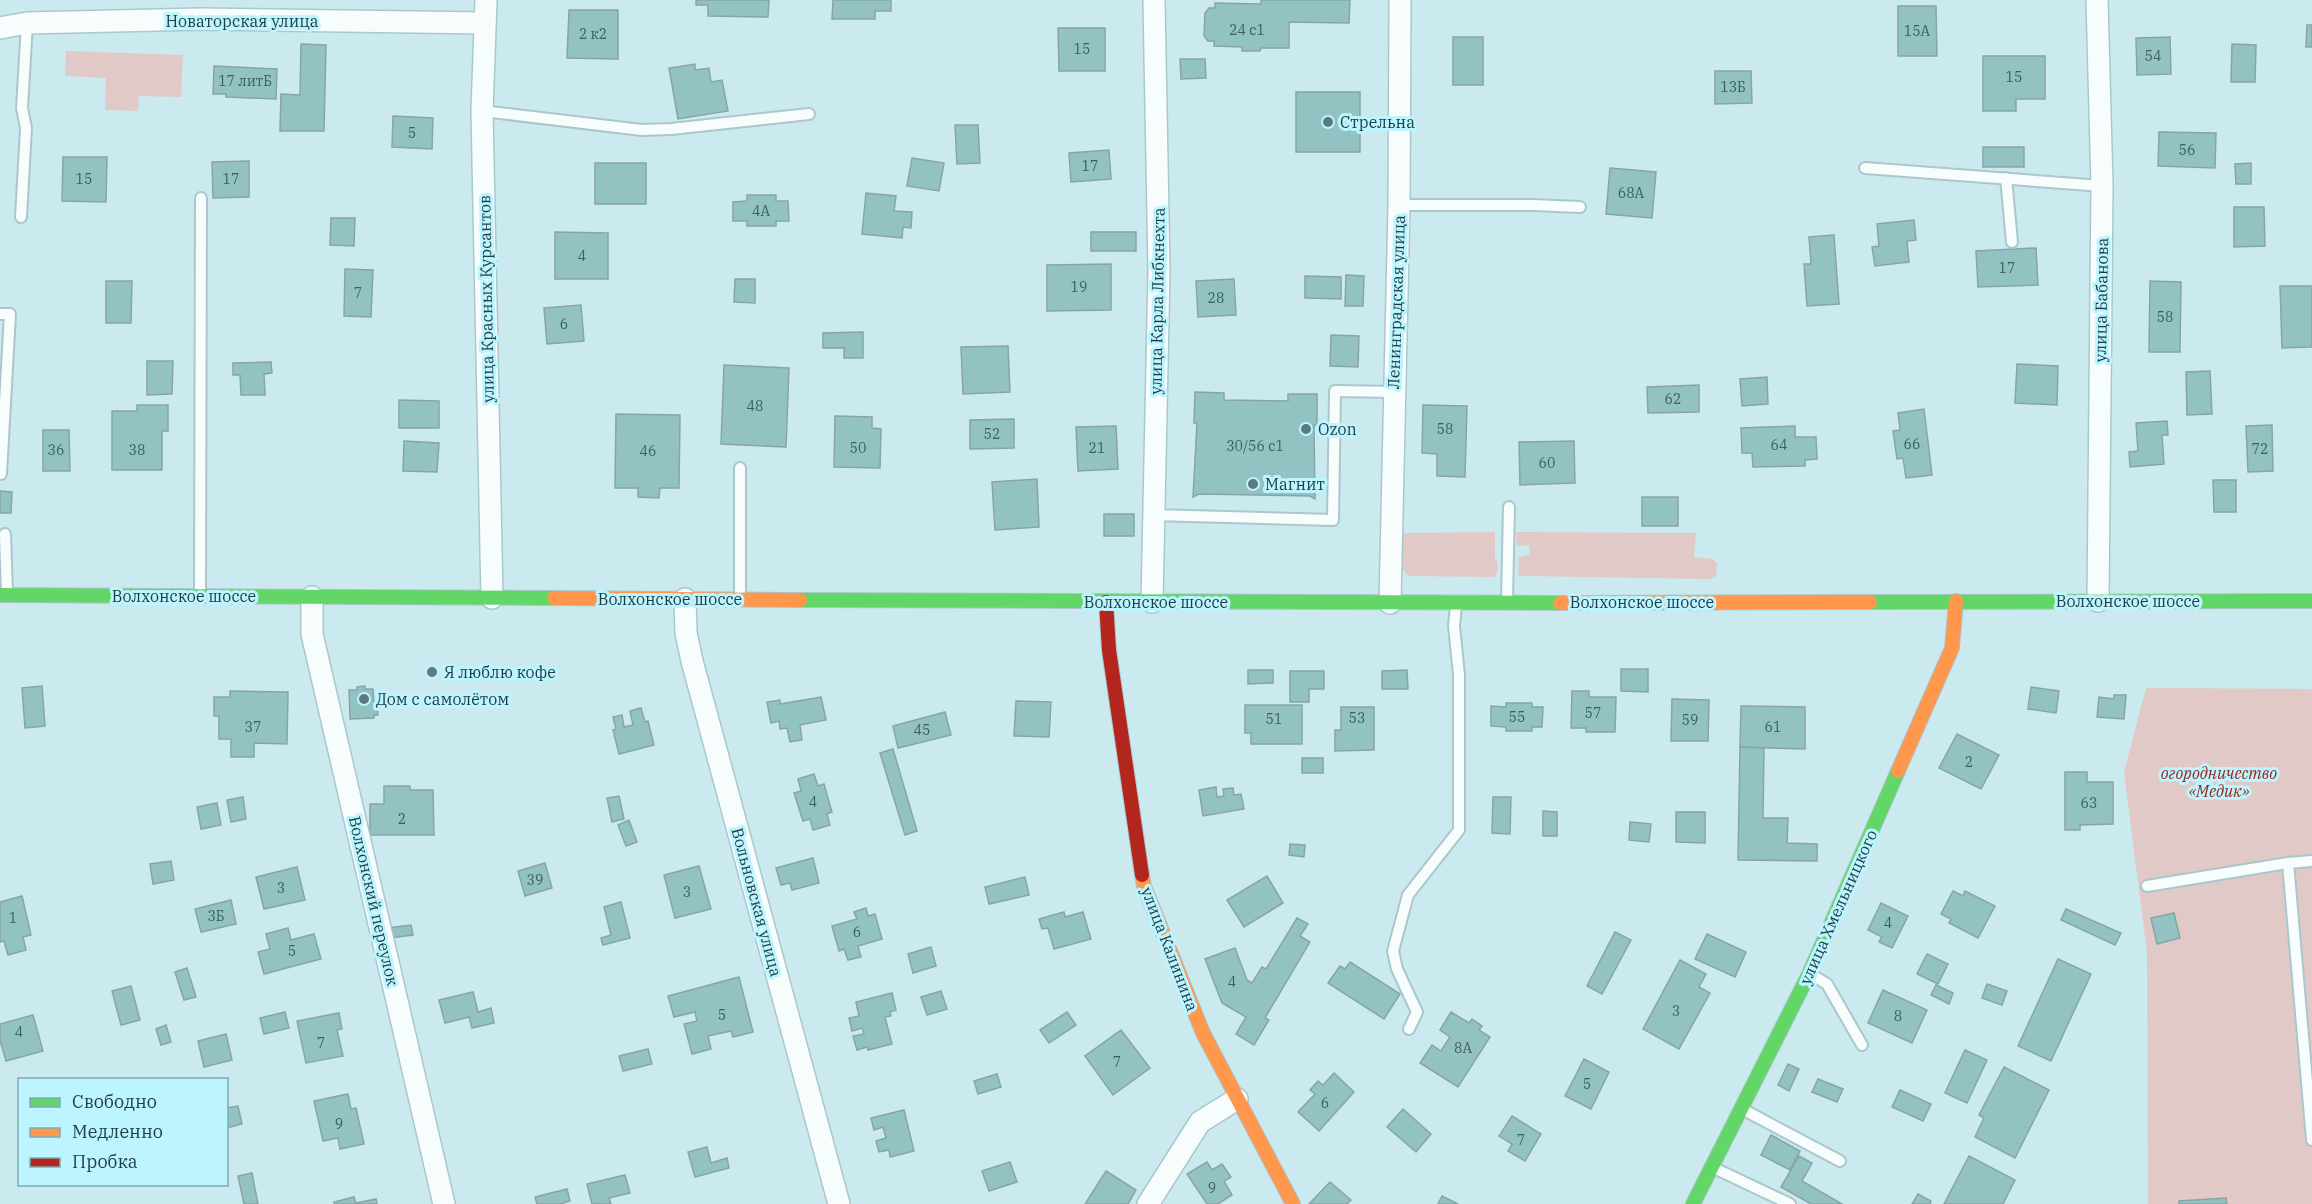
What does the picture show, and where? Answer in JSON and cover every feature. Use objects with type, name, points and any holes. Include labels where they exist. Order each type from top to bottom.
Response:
[{"type":"main road","name":"Волхонское шоссе","points":[[4,595],[1390,603],[2312,601]]},
{"type":"main road","name":"улица Хмельницкого","points":[[1693,1204],[1809,974],[1952,648],[1956,601]]},
{"type":"main road","name":"улица Калинина","points":[[1106,602],[1109,650],[1144,886],[1203,1033],[1293,1204]]},
{"type":"street","name":"улица Красных Курсантов","points":[[486,0],[482,111],[492,598]]},
{"type":"street","name":"улица Карла Либкнехта","points":[[1152,602],[1159,271],[1154,0]]},
{"type":"street","name":"Ленинградская улица","points":[[1390,603],[1399,205],[1400,0]]},
{"type":"street","name":"улица Бабанова","points":[[2097,0],[2102,186],[2098,601]]},
{"type":"street","name":"Новаторская улица","points":[[0,28],[27,23],[201,19],[485,23]]},
{"type":"street","name":"Волхонский переулок","points":[[312,597],[312,633],[444,1204]]},
{"type":"street","name":"Вольновская улица","points":[[685,599],[686,633],[692,661],[838,1204]]},
{"type":"street","points":[[1148,1204],[1200,1122],[1237,1099]]},
{"type":"lane","points":[[21,217],[26,128],[22,108],[27,23]]},
{"type":"lane","points":[[482,111],[642,130],[809,114]]},
{"type":"lane","points":[[1865,168],[2102,186]]},
{"type":"lane","points":[[2006,178],[2012,242]]},
{"type":"lane","points":[[200,596],[201,198]]},
{"type":"lane","points":[[1399,205],[1580,207]]},
{"type":"lane","points":[[0,314],[10,314],[1,474]]},
{"type":"lane","points":[[1153,515],[1333,520],[1335,391],[1394,392]]},
{"type":"lane","points":[[740,468],[740,599]]},
{"type":"lane","points":[[1507,602],[1509,507]]},
{"type":"lane","points":[[4,595],[5,534]]},
{"type":"lane","points":[[1409,1029],[1417,1012],[1397,969],[1393,951],[1408,895],[1459,830],[1459,675],[1454,626],[1456,602]]},
{"type":"lane","points":[[2147,886],[2312,861]]},
{"type":"lane","points":[[2288,863],[2312,1140]]},
{"type":"lane","points":[[1809,974],[1827,984],[1862,1045]]},
{"type":"lane","points":[[1741,1108],[1840,1161]]},
{"type":"lane","points":[[1711,1166],[1790,1204]]},
{"type":"green space","points":[[66,51],[183,55],[181,97],[139,96],[138,111],[105,110],[106,78],[65,76]]},
{"type":"green space","points":[[1495,532],[1495,558],[1498,563],[1494,577],[1408,576],[1401,567],[1401,533]]},
{"type":"green space","points":[[1516,532],[1696,533],[1694,557],[1713,559],[1717,564],[1716,576],[1710,579],[1518,576],[1519,557],[1530,555],[1529,545],[1517,546]]},
{"type":"green space","name":"огородничество «Медик»","points":[[2146,688],[2312,689],[2312,1204],[2148,1204],[2147,953],[2124,772]]},
{"type":"building","points":[[696,0],[769,0],[768,17],[708,16],[708,5],[696,5]]},
{"type":"building","points":[[833,0],[891,0],[891,11],[875,11],[875,19],[832,19]]},
{"type":"building","points":[[1261,0],[1350,0],[1349,23],[1289,22],[1289,48],[1261,48],[1260,51],[1242,51],[1242,47],[1214,46],[1214,41],[1208,41],[1204,36],[1205,13],[1209,8],[1215,8],[1215,3],[1261,4]]},
{"type":"building","points":[[1898,6],[1936,6],[1937,56],[1898,56]]},
{"type":"building","points":[[569,10],[618,10],[618,59],[567,58]]},
{"type":"building","points":[[2307,25],[2312,25],[2312,47],[2306,47]]},
{"type":"building","points":[[1058,28],[1105,28],[1105,71],[1059,71]]},
{"type":"building","points":[[1453,37],[1483,37],[1483,85],[1453,85]]},
{"type":"building","points":[[2170,37],[2171,74],[2137,75],[2136,38]]},
{"type":"building","points":[[301,44],[326,45],[324,131],[280,131],[281,94],[300,95]]},
{"type":"building","points":[[2232,44],[2256,45],[2255,82],[2231,82]]},
{"type":"building","points":[[1983,56],[2045,56],[2045,99],[2016,99],[2016,111],[1983,111]]},
{"type":"building","points":[[1180,59],[1205,59],[1206,78],[1181,79]]},
{"type":"building","points":[[695,64],[695,70],[709,68],[711,82],[722,80],[728,111],[678,119],[669,68]]},
{"type":"building","points":[[214,66],[277,69],[276,99],[226,97],[226,94],[213,94]]},
{"type":"building","points":[[1715,71],[1751,71],[1752,103],[1715,104]]},
{"type":"building","name":"Стрельна","points":[[1296,92],[1360,92],[1360,152],[1296,152]]},
{"type":"building","points":[[393,116],[433,118],[432,149],[392,147]]},
{"type":"building","points":[[955,125],[978,125],[980,163],[957,164]]},
{"type":"building","points":[[2159,132],[2216,133],[2215,168],[2158,166]]},
{"type":"building","points":[[1983,147],[2024,147],[2024,167],[1983,167]]},
{"type":"building","points":[[1109,150],[1111,179],[1071,182],[1069,153]]},
{"type":"building","points":[[63,157],[107,157],[106,202],[62,201]]},
{"type":"building","points":[[912,158],[944,163],[939,191],[907,186]]},
{"type":"building","points":[[249,161],[249,197],[213,198],[212,162]]},
{"type":"building","points":[[595,163],[646,163],[646,204],[595,204]]},
{"type":"building","points":[[2251,163],[2251,184],[2236,184],[2235,164]]},
{"type":"building","points":[[1610,168],[1656,172],[1652,218],[1606,214]]},
{"type":"building","points":[[866,193],[896,196],[894,211],[912,212],[911,228],[903,227],[902,238],[862,234]]},
{"type":"building","points":[[747,195],[776,195],[776,201],[788,201],[789,221],[776,221],[776,226],[747,226],[747,221],[733,221],[733,202],[747,201]]},
{"type":"building","points":[[2234,207],[2264,207],[2265,246],[2234,247]]},
{"type":"building","points":[[331,218],[355,218],[354,246],[330,245]]},
{"type":"building","points":[[1914,220],[1916,240],[1907,241],[1909,262],[1875,266],[1872,247],[1879,246],[1877,224]]},
{"type":"building","points":[[555,232],[608,233],[608,279],[555,279]]},
{"type":"building","points":[[1091,232],[1136,232],[1136,251],[1091,251]]},
{"type":"building","points":[[1834,235],[1839,304],[1807,306],[1804,264],[1811,264],[1809,237]]},
{"type":"building","points":[[2036,248],[2038,285],[1978,287],[1976,251]]},
{"type":"building","points":[[1111,264],[1111,310],[1047,311],[1047,265]]},
{"type":"building","points":[[345,269],[373,270],[371,317],[344,316]]},
{"type":"building","points":[[1346,275],[1364,276],[1363,306],[1345,306]]},
{"type":"building","points":[[1305,276],[1341,277],[1341,299],[1305,298]]},
{"type":"building","points":[[735,279],[755,279],[755,303],[734,302]]},
{"type":"building","points":[[1234,279],[1236,315],[1198,317],[1196,281]]},
{"type":"building","points":[[106,281],[132,281],[131,323],[106,323]]},
{"type":"building","points":[[2150,281],[2181,282],[2180,352],[2149,352]]},
{"type":"building","points":[[2280,286],[2312,286],[2312,347],[2282,348]]},
{"type":"building","points":[[581,305],[584,341],[547,344],[544,308]]},
{"type":"building","points":[[863,332],[863,358],[844,358],[844,348],[823,348],[823,333]]},
{"type":"building","points":[[1331,335],[1359,336],[1358,367],[1330,366]]},
{"type":"building","points":[[1008,346],[1010,392],[963,394],[961,347]]},
{"type":"building","points":[[147,361],[173,361],[172,394],[147,395]]},
{"type":"building","points":[[271,362],[272,373],[264,374],[265,395],[241,395],[240,375],[233,375],[233,363]]},
{"type":"building","points":[[2017,364],[2058,366],[2057,405],[2015,403]]},
{"type":"building","points":[[724,365],[789,368],[786,447],[721,444]]},
{"type":"building","points":[[2210,371],[2212,414],[2187,415],[2186,372]]},
{"type":"building","points":[[1767,377],[1768,404],[1742,406],[1740,379]]},
{"type":"building","points":[[1699,385],[1699,412],[1648,413],[1647,387]]},
{"type":"building","points":[[1195,392],[1224,393],[1224,400],[1288,401],[1288,394],[1317,394],[1317,425],[1314,425],[1315,499],[1310,496],[1199,494],[1193,497],[1197,423],[1194,423]]},
{"type":"building","points":[[399,400],[439,401],[439,428],[399,428]]},
{"type":"building","points":[[137,405],[168,405],[168,431],[162,431],[162,470],[112,470],[112,411],[137,411]]},
{"type":"building","points":[[1423,405],[1467,406],[1465,477],[1437,476],[1437,454],[1422,453]]},
{"type":"building","points":[[1924,409],[1932,475],[1906,478],[1903,458],[1897,459],[1893,431],[1900,430],[1898,413]]},
{"type":"building","points":[[616,414],[680,415],[679,488],[660,488],[659,498],[638,497],[638,488],[615,488]]},
{"type":"building","points":[[835,416],[872,417],[872,428],[881,429],[880,468],[834,467]]},
{"type":"building","points":[[1014,419],[1014,448],[970,449],[970,420]]},
{"type":"building","points":[[2167,421],[2168,435],[2162,435],[2164,464],[2130,467],[2129,452],[2138,451],[2136,423]]},
{"type":"building","points":[[2272,425],[2273,471],[2248,472],[2246,426]]},
{"type":"building","points":[[1116,426],[1118,469],[1078,471],[1076,427]]},
{"type":"building","points":[[1795,426],[1795,437],[1816,437],[1817,459],[1805,460],[1805,466],[1753,467],[1752,453],[1742,453],[1741,428]]},
{"type":"building","points":[[43,430],[69,430],[70,471],[43,471]]},
{"type":"building","points":[[404,441],[439,443],[437,472],[403,471]]},
{"type":"building","points":[[1574,441],[1575,483],[1520,485],[1519,442]]},
{"type":"building","points":[[1037,479],[1039,527],[995,530],[992,482]]},
{"type":"building","points":[[2213,480],[2236,480],[2236,512],[2214,512]]},
{"type":"building","points":[[0,491],[12,492],[11,513],[0,513]]},
{"type":"building","points":[[1642,497],[1678,497],[1678,526],[1642,526]]},
{"type":"building","points":[[1104,514],[1134,514],[1134,536],[1104,536]]},
{"type":"building","points":[[1621,669],[1648,669],[1648,692],[1621,691]]},
{"type":"building","points":[[1248,670],[1273,670],[1273,683],[1248,684]]},
{"type":"building","points":[[1407,670],[1408,689],[1382,689],[1382,671]]},
{"type":"building","points":[[1290,671],[1324,671],[1324,689],[1309,689],[1309,702],[1290,702]]},
{"type":"building","points":[[42,686],[45,726],[25,728],[22,688]]},
{"type":"building","points":[[365,686],[365,689],[373,689],[374,706],[377,705],[378,715],[374,715],[374,718],[350,719],[349,690],[357,690],[357,687]]},
{"type":"building","points":[[2031,687],[2059,691],[2056,713],[2028,709]]},
{"type":"building","points":[[230,691],[288,692],[287,744],[254,743],[254,757],[231,757],[231,739],[219,739],[219,716],[214,716],[214,697],[230,697]]},
{"type":"building","points":[[1572,691],[1589,691],[1589,697],[1616,697],[1615,732],[1586,732],[1586,728],[1571,728]]},
{"type":"building","points":[[2114,695],[2126,695],[2124,719],[2097,717],[2099,697],[2114,699]]},
{"type":"building","points":[[821,697],[826,720],[800,725],[802,740],[790,742],[787,728],[780,729],[779,721],[771,723],[767,702],[780,700],[780,704]]},
{"type":"building","points":[[1672,699],[1709,700],[1708,741],[1671,741]]},
{"type":"building","points":[[1016,701],[1051,702],[1049,737],[1014,736]]},
{"type":"building","points":[[1506,703],[1532,703],[1532,707],[1543,707],[1542,727],[1532,727],[1532,731],[1506,731],[1506,727],[1491,726],[1491,706],[1506,707]]},
{"type":"building","points":[[1245,705],[1302,705],[1302,744],[1251,744],[1251,733],[1245,733]]},
{"type":"building","points":[[1741,706],[1805,707],[1805,749],[1740,747]]},
{"type":"building","points":[[1341,707],[1374,707],[1374,750],[1335,751],[1335,730],[1341,730]]},
{"type":"building","points":[[641,708],[645,722],[648,721],[654,745],[619,754],[613,730],[616,729],[613,717],[622,715],[624,727],[633,725],[630,711]]},
{"type":"building","points":[[945,712],[951,735],[898,748],[893,726]]},
{"type":"building","points":[[1957,734],[1999,755],[1981,789],[1939,768]]},
{"type":"building","points":[[1740,747],[1764,748],[1763,818],[1788,818],[1787,843],[1817,844],[1817,861],[1738,860]]},
{"type":"building","points":[[893,749],[917,831],[905,835],[880,753]]},
{"type":"building","points":[[1302,758],[1323,758],[1323,773],[1302,773]]},
{"type":"building","points":[[2065,772],[2087,772],[2087,782],[2113,782],[2113,824],[2080,825],[2080,830],[2065,830]]},
{"type":"building","points":[[814,774],[818,786],[824,784],[832,812],[827,814],[830,825],[813,830],[810,819],[803,821],[794,793],[801,791],[798,779]]},
{"type":"building","points":[[384,786],[410,786],[410,790],[433,790],[434,835],[370,835],[370,804],[384,804]]},
{"type":"building","points":[[1216,787],[1217,797],[1224,796],[1223,789],[1233,788],[1234,795],[1241,794],[1244,809],[1203,816],[1199,790]]},
{"type":"building","points":[[619,796],[624,819],[612,822],[607,798]]},
{"type":"building","points":[[243,797],[246,819],[231,822],[227,800]]},
{"type":"building","points":[[1493,797],[1511,797],[1510,834],[1492,833]]},
{"type":"building","points":[[217,803],[221,825],[201,829],[197,807]]},
{"type":"building","points":[[1543,811],[1557,812],[1557,836],[1543,836]]},
{"type":"building","points":[[1676,812],[1705,812],[1705,843],[1676,842]]},
{"type":"building","points":[[629,820],[637,842],[626,846],[618,825]]},
{"type":"building","points":[[1630,822],[1651,824],[1649,842],[1629,840]]},
{"type":"building","points":[[1290,844],[1305,845],[1304,857],[1289,855]]},
{"type":"building","points":[[813,858],[819,883],[792,890],[790,883],[781,885],[776,868]]},
{"type":"building","points":[[171,861],[174,880],[153,884],[150,864]]},
{"type":"building","points":[[545,863],[552,888],[525,896],[518,871]]},
{"type":"building","points":[[699,866],[711,909],[675,918],[664,875]]},
{"type":"building","points":[[297,867],[305,900],[264,909],[256,877]]},
{"type":"building","points":[[1267,876],[1283,903],[1244,927],[1227,900]]},
{"type":"building","points":[[1025,877],[1029,895],[989,904],[985,887]]},
{"type":"building","points":[[1953,891],[1963,896],[1965,891],[1995,906],[1978,938],[1949,923],[1951,919],[1941,914]]},
{"type":"building","points":[[22,896],[31,935],[23,937],[26,950],[8,955],[4,941],[0,942],[0,902]]},
{"type":"building","points":[[231,900],[236,924],[201,932],[195,909]]},
{"type":"building","points":[[621,902],[630,938],[603,945],[601,938],[611,935],[604,907]]},
{"type":"building","points":[[1881,903],[1908,916],[1892,948],[1879,942],[1882,937],[1868,930]]},
{"type":"building","points":[[866,908],[868,916],[875,914],[882,939],[858,946],[861,957],[848,960],[844,949],[839,951],[832,926],[857,919],[854,912]]},
{"type":"building","points":[[2066,909],[2121,933],[2115,945],[2061,920]]},
{"type":"building","points":[[1064,912],[1065,917],[1083,912],[1091,939],[1054,949],[1048,928],[1042,929],[1039,919]]},
{"type":"building","points":[[2174,913],[2180,938],[2157,944],[2151,918]]},
{"type":"building","points":[[1297,918],[1308,924],[1300,936],[1310,942],[1265,1018],[1269,1020],[1254,1045],[1236,1034],[1246,1017],[1222,1003],[1205,959],[1235,948],[1247,980],[1252,983],[1262,967],[1266,969]]},
{"type":"building","points":[[411,925],[413,935],[390,938],[388,928]]},
{"type":"building","points":[[288,928],[291,940],[314,934],[321,959],[264,974],[258,952],[270,949],[266,934]]},
{"type":"building","points":[[1615,932],[1631,940],[1602,994],[1587,986]]},
{"type":"building","points":[[1707,934],[1746,952],[1735,977],[1695,959]]},
{"type":"building","points":[[931,947],[936,966],[913,973],[908,954]]},
{"type":"building","points":[[1927,954],[1948,964],[1938,984],[1917,974]]},
{"type":"building","points":[[2058,959],[2091,974],[2051,1061],[2018,1046]]},
{"type":"building","points":[[1680,960],[1706,974],[1699,987],[1710,993],[1679,1049],[1643,1029]]},
{"type":"building","points":[[1350,962],[1400,994],[1384,1019],[1328,983],[1340,966],[1345,969]]},
{"type":"building","points":[[187,968],[196,997],[184,1000],[175,972]]},
{"type":"building","points":[[739,977],[753,1032],[733,1037],[731,1031],[708,1036],[711,1049],[692,1054],[684,1024],[697,1021],[695,1012],[674,1017],[668,996]]},
{"type":"building","points":[[1987,984],[2007,991],[2002,1005],[1982,998]]},
{"type":"building","points":[[1936,985],[1953,993],[1949,1004],[1931,995]]},
{"type":"building","points":[[131,986],[140,1020],[121,1025],[112,991]]},
{"type":"building","points":[[1883,990],[1927,1010],[1912,1043],[1868,1023]]},
{"type":"building","points":[[941,991],[947,1009],[927,1015],[921,997]]},
{"type":"building","points":[[473,992],[478,1012],[491,1008],[494,1023],[472,1028],[469,1017],[445,1023],[439,1000]]},
{"type":"building","points":[[892,993],[896,1010],[890,1012],[891,1016],[885,1017],[892,1044],[868,1050],[867,1047],[857,1050],[853,1036],[864,1034],[862,1028],[852,1031],[849,1018],[859,1016],[856,1002]]},
{"type":"building","points":[[285,1012],[289,1028],[264,1034],[260,1018]]},
{"type":"building","points":[[1067,1012],[1076,1025],[1049,1043],[1040,1030]]},
{"type":"building","points":[[1451,1012],[1469,1023],[1472,1019],[1482,1026],[1479,1030],[1490,1037],[1458,1087],[1420,1063],[1432,1045],[1441,1051],[1450,1037],[1440,1030]]},
{"type":"building","points":[[339,1013],[342,1029],[337,1030],[343,1056],[306,1063],[297,1021]]},
{"type":"building","points":[[33,1015],[43,1051],[6,1061],[0,1040],[0,1024]]},
{"type":"building","points":[[166,1025],[171,1042],[161,1045],[156,1029]]},
{"type":"building","points":[[1121,1030],[1150,1068],[1113,1095],[1085,1056]]},
{"type":"building","points":[[226,1034],[232,1060],[204,1067],[198,1041]]},
{"type":"building","points":[[648,1049],[652,1064],[623,1071],[619,1056]]},
{"type":"building","points":[[1965,1050],[1987,1060],[1967,1103],[1945,1093]]},
{"type":"building","points":[[1584,1059],[1609,1072],[1591,1109],[1565,1096]]},
{"type":"building","points":[[1788,1064],[1799,1069],[1789,1091],[1778,1085]]},
{"type":"building","points":[[2004,1067],[2049,1090],[2015,1158],[1975,1137],[1984,1118],[1979,1115]]},
{"type":"building","points":[[1334,1073],[1354,1092],[1319,1131],[1298,1112],[1315,1094],[1310,1090],[1318,1081],[1323,1085]]},
{"type":"building","points":[[997,1074],[1001,1087],[978,1094],[974,1081]]},
{"type":"building","points":[[1818,1079],[1843,1089],[1837,1102],[1812,1092]]},
{"type":"building","points":[[1900,1090],[1931,1104],[1923,1121],[1892,1107]]},
{"type":"building","points":[[348,1094],[351,1109],[356,1108],[364,1144],[340,1149],[338,1138],[323,1141],[314,1101]]},
{"type":"building","points":[[238,1106],[242,1124],[228,1128],[228,1108]]},
{"type":"building","points":[[1403,1109],[1431,1134],[1416,1152],[1387,1127]]},
{"type":"building","points":[[904,1110],[914,1151],[890,1157],[889,1150],[879,1152],[876,1141],[886,1138],[883,1127],[874,1130],[871,1118]]},
{"type":"building","points":[[1512,1116],[1541,1134],[1525,1161],[1508,1151],[1512,1144],[1499,1136]]},
{"type":"building","points":[[1771,1135],[1800,1151],[1790,1170],[1761,1155]]},
{"type":"building","points":[[707,1147],[711,1163],[727,1158],[729,1168],[695,1177],[688,1152]]},
{"type":"building","points":[[1799,1156],[1812,1163],[1802,1181],[1842,1204],[1811,1204],[1781,1187]]},
{"type":"building","points":[[1969,1156],[2015,1180],[2003,1204],[1944,1204]]},
{"type":"building","points":[[1010,1162],[1017,1182],[989,1191],[982,1171]]},
{"type":"building","points":[[1207,1162],[1212,1170],[1222,1164],[1231,1177],[1224,1181],[1232,1195],[1218,1204],[1207,1204],[1187,1174]]},
{"type":"building","points":[[1106,1171],[1136,1190],[1128,1204],[1085,1204]]},
{"type":"building","points":[[252,1173],[258,1204],[244,1204],[238,1176]]},
{"type":"building","points":[[625,1175],[630,1193],[609,1198],[611,1204],[592,1204],[587,1184]]},
{"type":"building","points":[[1330,1182],[1351,1200],[1347,1204],[1309,1204]]},
{"type":"building","points":[[567,1189],[570,1201],[560,1204],[537,1204],[535,1197]]},
{"type":"building","points":[[1918,1194],[1931,1201],[1930,1204],[1912,1204]]},
{"type":"building","points":[[1442,1196],[1458,1204],[1438,1204]]},
{"type":"building","points":[[354,1197],[356,1203],[376,1199],[377,1204],[334,1204],[334,1202]]},
{"type":"building","points":[[2226,1198],[2227,1204],[2179,1204],[2179,1201]]},
{"type":"traffic: fast","points":[[0,595],[554,598]]},
{"type":"traffic: fast","points":[[800,600],[1560,603]]},
{"type":"traffic: fast","points":[[1870,602],[2312,601]]},
{"type":"traffic: fast","points":[[1693,1204],[1809,974],[1898,771]]},
{"type":"traffic: slow","points":[[554,598],[800,600]]},
{"type":"traffic: slow","points":[[1898,771],[1952,648],[1956,601]]},
{"type":"traffic: slow","points":[[1560,603],[1870,602]]},
{"type":"traffic: slow","points":[[1142,875],[1144,886],[1203,1033],[1293,1204]]},
{"type":"traffic: jam","points":[[1106,602],[1109,650],[1142,875]]},
{"type":"place","name":"Стрельна","points":[[1328,122]]},
{"type":"place","name":"Ozon","points":[[1306,429]]},
{"type":"place","name":"Магнит","points":[[1253,484]]},
{"type":"place","name":"Я люблю кофе","points":[[432,672]]},
{"type":"place","name":"Дом с самолётом","points":[[364,699]]}]
